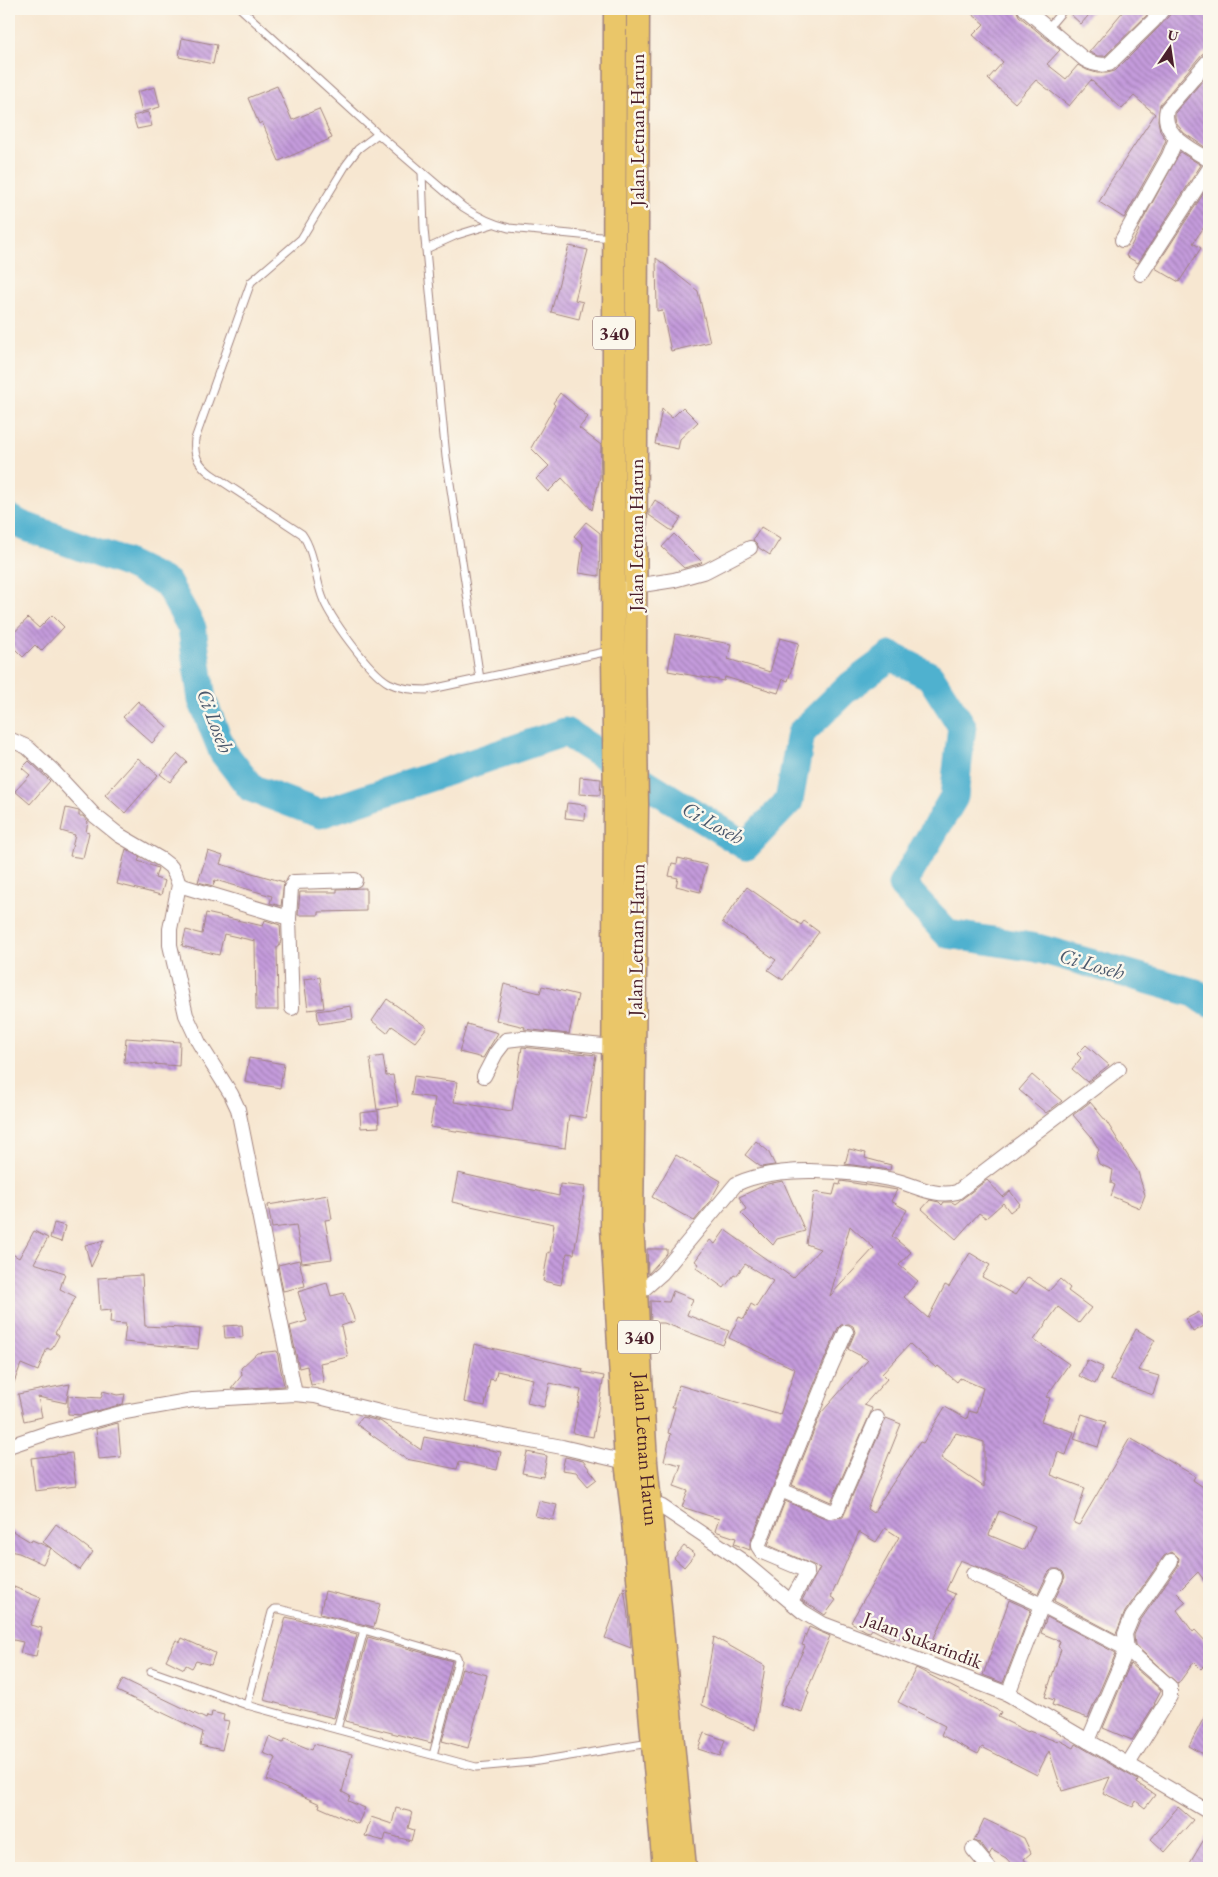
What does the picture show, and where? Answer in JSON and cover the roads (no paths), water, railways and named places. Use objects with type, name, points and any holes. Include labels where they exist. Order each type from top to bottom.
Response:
[{"type":"main road","name":"Jalan Letnan Harun","points":[[615,9],[613,588],[615,805],[612,1228],[640,1499],[685,1868]]},
{"type":"main road","name":"Jalan Letnan Harun","points":[[636,1462],[636,1296],[632,1224],[637,804],[635,658],[638,9]]},
{"type":"main road","points":[[614,64],[637,64]]},
{"type":"main road","name":"Jalan Letnan Harun","points":[[640,1499],[653,1743],[664,1868]]},
{"type":"street","points":[[1025,9],[1084,59],[1091,64],[1102,65],[1108,64],[1115,58],[1154,21],[1163,9]]},
{"type":"street","points":[[1209,60],[1167,109],[1165,117],[1166,124],[1176,139],[1209,160]]},
{"type":"street","points":[[1122,240],[1169,156],[1176,139]]},
{"type":"street","points":[[1141,274],[1209,169]]},
{"type":"street","points":[[613,588],[636,587],[674,580],[706,571],[750,548]]},
{"type":"street","points":[[9,740],[27,747],[53,770],[94,816],[106,826],[170,867],[176,876],[179,885],[170,929],[172,959],[186,1015],[192,1030],[238,1109],[295,1394]]},
{"type":"street","points":[[292,1008],[289,918],[291,888],[294,882],[355,880]]},
{"type":"street","points":[[179,885],[289,918]]},
{"type":"street","points":[[484,1076],[496,1053],[506,1040],[523,1038],[613,1047]]},
{"type":"street","points":[[636,1296],[662,1273],[736,1184],[747,1179],[767,1175],[805,1171],[848,1172],[896,1181],[927,1191],[950,1194],[957,1192],[1119,1069]]},
{"type":"street","points":[[791,1601],[807,1570],[762,1552],[758,1546],[846,1332]]},
{"type":"street","points":[[9,1446],[50,1432],[135,1411],[194,1400],[295,1394],[315,1396],[388,1414],[636,1462]]},
{"type":"street","points":[[781,1490],[830,1511],[838,1510],[877,1418]]},
{"type":"street","name":"Jalan Sukarindik","points":[[640,1499],[662,1507],[741,1560],[803,1612],[823,1624],[1008,1694],[1209,1812]]},
{"type":"street","points":[[1088,1741],[1127,1648],[1125,1634],[1132,1617],[1171,1561]]},
{"type":"street","points":[[973,1574],[1042,1605],[1127,1648],[1170,1687],[1170,1696],[1128,1764]]},
{"type":"street","points":[[1008,1694],[1042,1605],[1056,1577]]},
{"type":"street","points":[[973,1849],[989,1868]]},
{"type":"lane","points":[[241,9],[378,134],[463,207],[478,217],[493,224],[509,228],[614,238]]},
{"type":"lane","points":[[1048,28],[1064,9]]},
{"type":"lane","points":[[378,134],[358,149],[346,165],[301,239],[251,282],[195,439],[196,458],[210,474],[302,534],[308,546],[322,594],[332,617],[379,676],[388,683],[413,690],[427,690],[613,654]]},
{"type":"lane","points":[[422,172],[426,249],[446,456],[480,679]]},
{"type":"lane","points":[[426,249],[457,235],[493,224]]},
{"type":"lane","points":[[247,1705],[272,1612],[275,1609],[279,1608],[364,1630],[457,1657],[458,1661],[433,1755]]},
{"type":"lane","points":[[337,1730],[364,1630]]},
{"type":"lane","points":[[151,1671],[247,1705],[476,1766],[532,1762],[653,1743]]},
{"type":"waterway","name":"Ci Loseh","points":[[9,518],[21,525],[126,563],[167,583],[192,628],[202,700],[223,752],[251,788],[320,814],[565,732],[746,846],[789,801],[801,733],[846,689],[891,656],[930,676],[962,726],[954,797],[902,885],[948,934],[1037,948],[1195,993],[1209,1003]]}]
